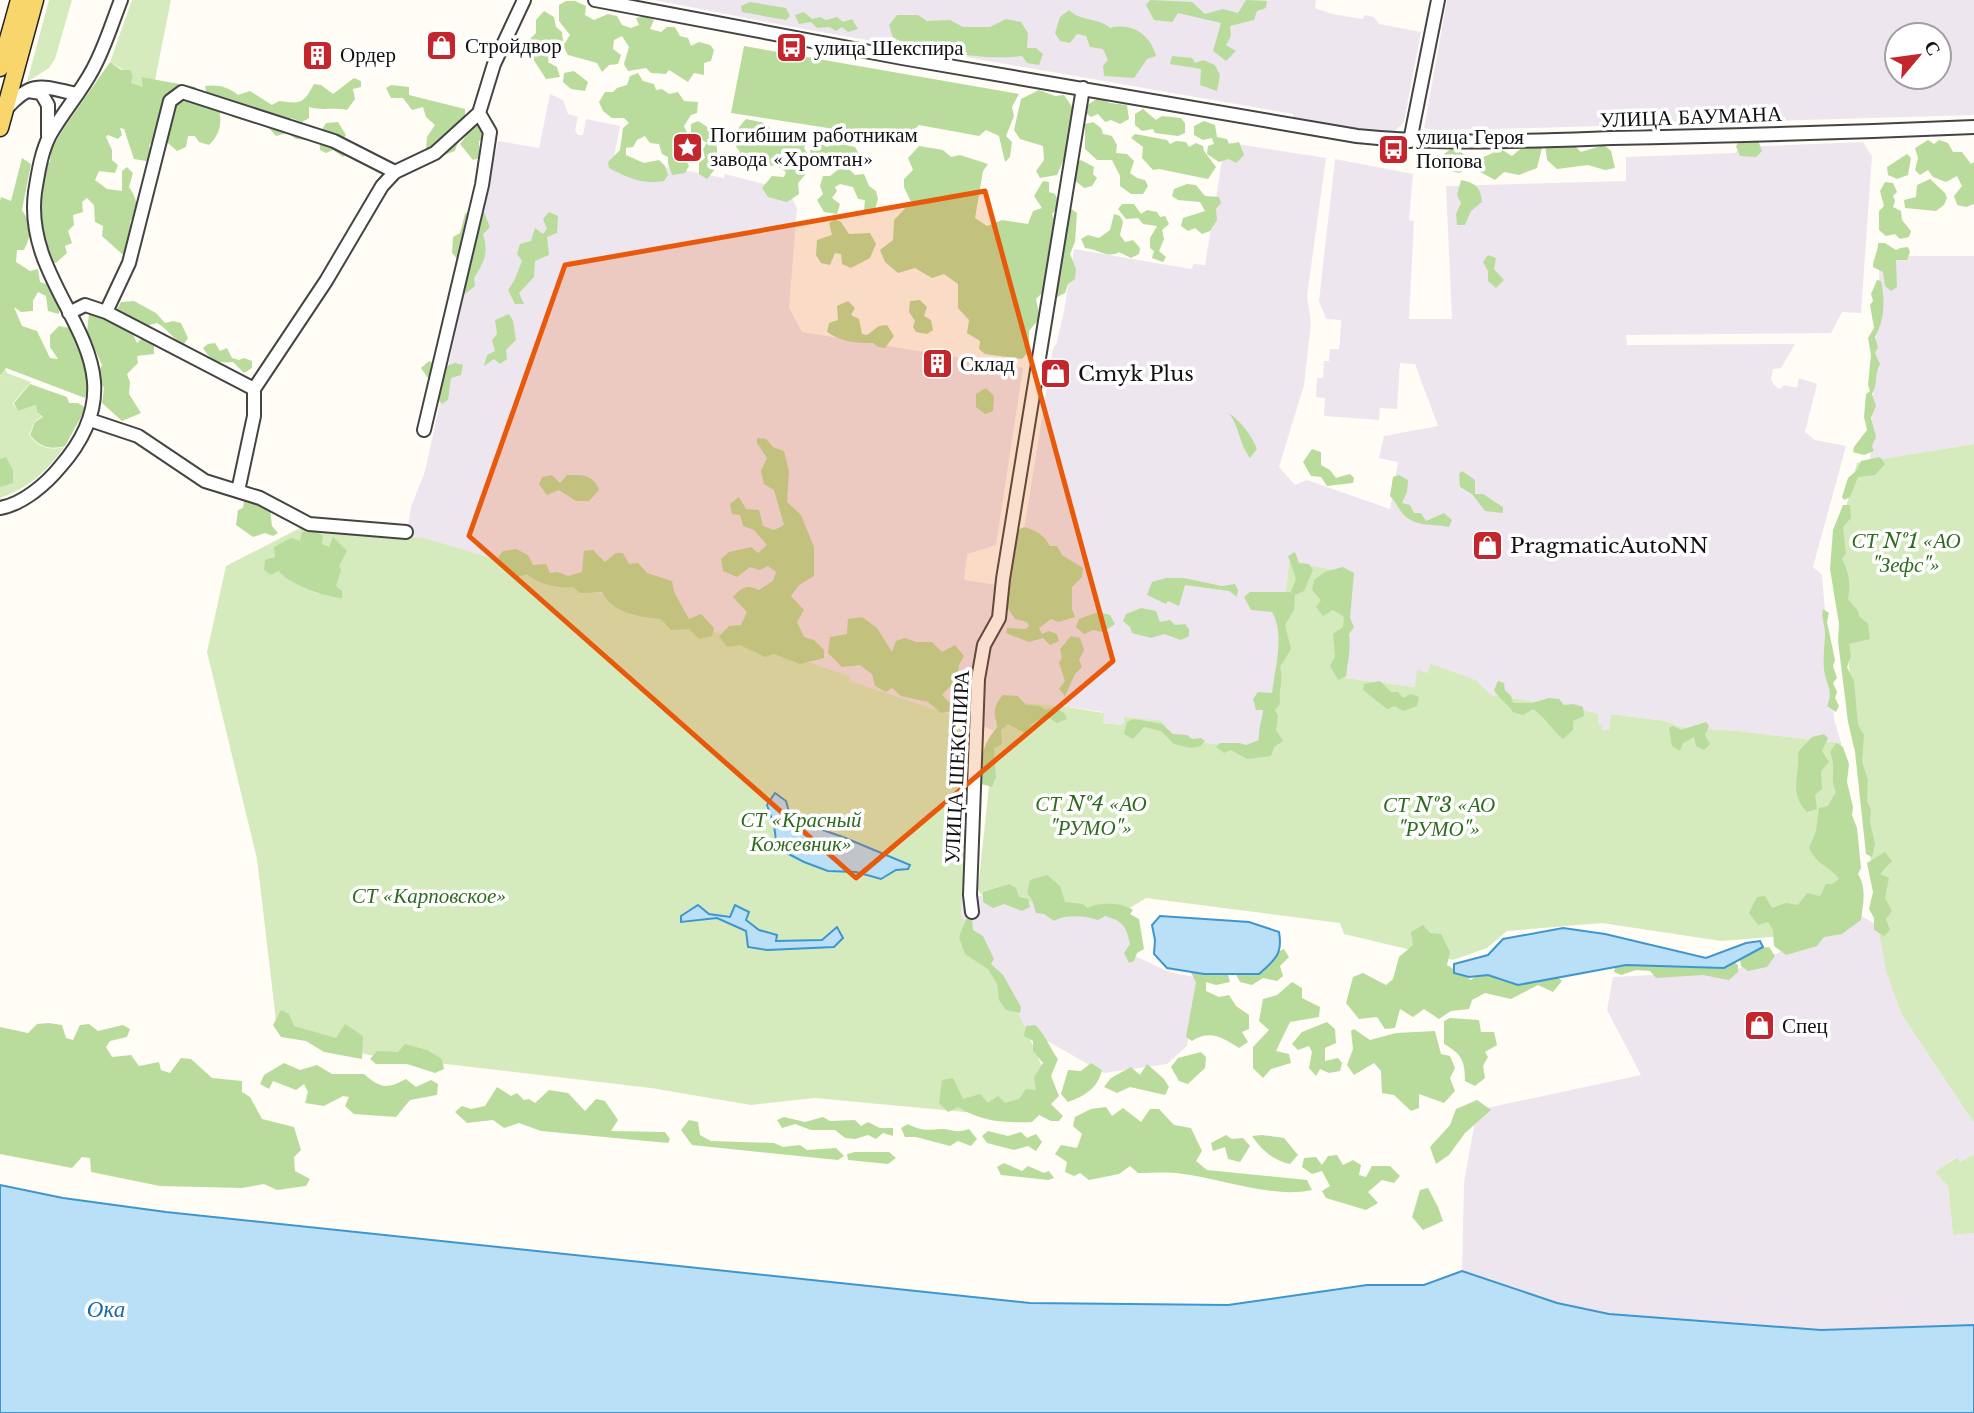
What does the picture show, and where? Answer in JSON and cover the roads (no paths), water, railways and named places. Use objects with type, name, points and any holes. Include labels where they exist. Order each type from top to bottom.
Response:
[{"type":"main road","points":[[0,68],[19,0]]},
{"type":"main road","points":[[0,128],[35,0]]},
{"type":"street","points":[[48,137],[93,69],[121,0]]},
{"type":"street","points":[[238,491],[254,416],[254,389],[326,281],[383,186],[395,172],[435,153],[479,113],[494,64],[524,0]]},
{"type":"street","points":[[595,0],[902,58],[1357,136],[1410,141],[1438,0]]},
{"type":"street","points":[[5,111],[18,96],[37,86],[78,94]]},
{"type":"street","name":"УЛИЦА ШЕКСПИРА","points":[[972,912],[970,895],[978,678],[984,645],[999,618],[1005,566],[1083,89]]},
{"type":"street","points":[[0,508],[22,499],[54,475],[74,452],[90,420],[96,383],[89,355],[46,264],[35,212],[39,167],[48,137],[48,105],[41,93],[27,91]]},
{"type":"street","points":[[106,312],[129,263],[170,101],[182,92],[334,141],[395,172]]},
{"type":"street","points":[[424,430],[482,185],[490,132],[479,113]]},
{"type":"street","name":"УЛИЦА БАУМАНА","points":[[1410,141],[1596,139],[1974,127]]},
{"type":"street","points":[[69,313],[85,305],[106,312],[254,389]]},
{"type":"street","points":[[90,420],[138,436],[205,481],[260,498],[309,524],[406,532]]},
{"type":"water","points":[[775,793],[786,801],[791,819],[910,865],[908,869],[896,870],[881,879],[856,872],[828,871],[777,848],[774,825],[767,805]]},
{"type":"water","points":[[698,905],[709,914],[730,917],[735,905],[749,912],[746,920],[759,930],[777,935],[776,941],[822,940],[837,927],[843,938],[834,947],[767,950],[748,947],[746,931],[717,918],[681,922],[681,916]]},
{"type":"water","points":[[1160,916],[1249,922],[1279,932],[1279,951],[1259,974],[1204,974],[1167,968],[1154,954],[1152,925]]},
{"type":"water","points":[[1563,928],[1605,934],[1706,958],[1746,943],[1760,941],[1763,947],[1724,968],[1626,965],[1518,985],[1488,975],[1469,977],[1454,973],[1454,964],[1488,955],[1503,939]]},
{"type":"water","name":"Ока","points":[[0,1185],[63,1198],[166,1212],[1030,1303],[1228,1305],[1367,1285],[1424,1285],[1462,1271],[1557,1303],[1609,1314],[1821,1330],[1974,1325],[1974,1413],[0,1413]]},
{"type":"place","name":"Стройдвор","points":[[442,46]]},
{"type":"place","name":"улица Шекспира","points":[[791,48]]},
{"type":"place","name":"Ордер","points":[[317,55]]},
{"type":"place","name":"Погибшим работникам завода «Хромтан»","points":[[687,147]]},
{"type":"place","name":"улица Героя Попова","points":[[1393,149]]},
{"type":"place","name":"Склад","points":[[937,364]]},
{"type":"place","name":"Cmyk Plus","points":[[1055,374]]},
{"type":"place","name":"PragmaticAutoNN","points":[[1487,546]]},
{"type":"place","name":"Спец","points":[[1759,1026]]},
{"type":"park label","name":"СТ №1 «АО \"Зефс\"»","points":[[1906,553]]},
{"type":"park label","name":"СТ №4 «АО \"РУМО\"»","points":[[1091,816]]},
{"type":"park label","name":"СТ №3 «АО \"РУМО\"»","points":[[1439,817]]},
{"type":"park label","name":"СТ «Красный Кожевник»","points":[[801,832]]},
{"type":"park label","name":"СТ «Карповское»","points":[[429,896]]}]
